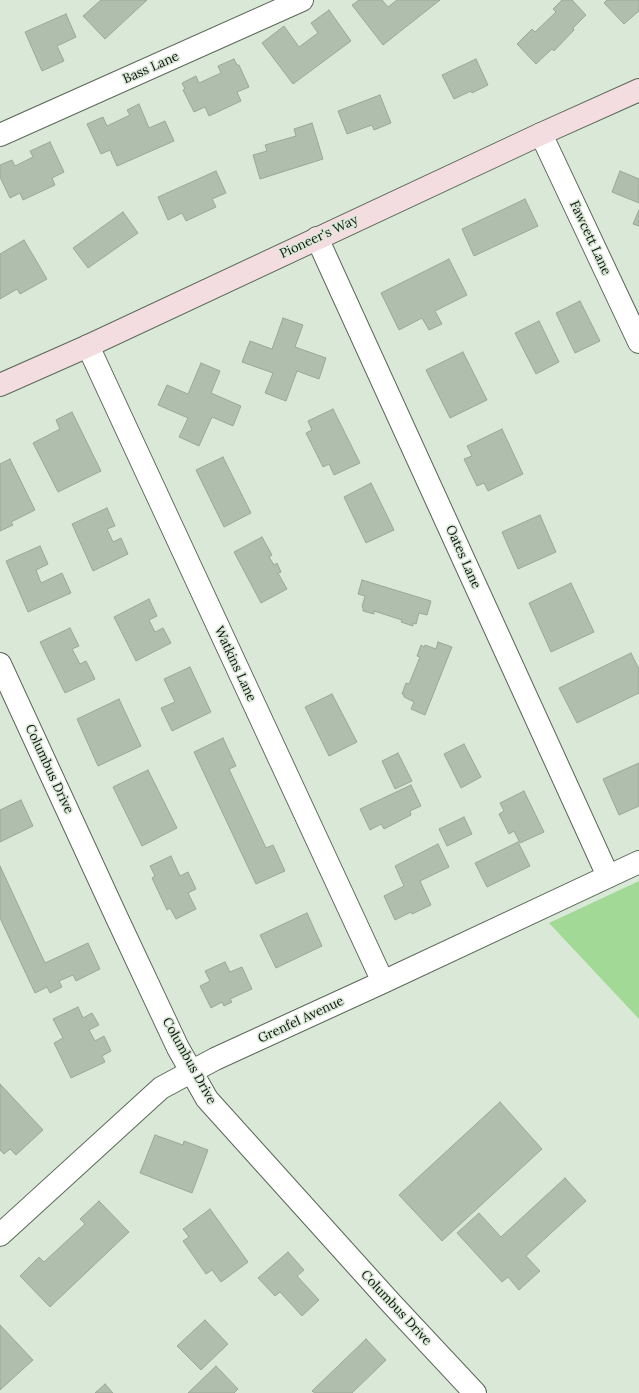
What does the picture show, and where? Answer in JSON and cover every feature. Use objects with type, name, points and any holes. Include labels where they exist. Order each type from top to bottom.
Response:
[{"type":"main road","name":"Pioneer's Way","points":[[0,385],[88,346],[317,238],[639,90]]},
{"type":"street","name":"Bass Lane","points":[[0,135],[302,0]]},
{"type":"street","name":"Fawcett Lane","points":[[541,134],[639,342]]},
{"type":"street","name":"Oates Lane","points":[[317,238],[608,876]]},
{"type":"street","name":"Watkins Lane","points":[[88,346],[383,982]]},
{"type":"street","name":"Columbus Drive","points":[[0,664],[116,918],[178,1048],[207,1099],[390,1302],[475,1393]]},
{"type":"street","name":"Grenfel Avenue","points":[[0,1235],[161,1088],[215,1059],[639,862]]},
{"type":"green space","points":[[639,881],[639,1019],[549,923]]},
{"type":"building","points":[[101,0],[147,0],[105,39],[83,16]]},
{"type":"building","points":[[359,0],[382,0],[388,7],[397,0],[440,0],[383,45],[352,5]]},
{"type":"building","points":[[562,0],[572,0],[586,15],[554,51],[552,49],[536,64],[517,44],[532,29],[535,32],[556,12],[553,9]]},
{"type":"building","points":[[607,0],[639,0],[639,11],[624,24],[604,3]]},
{"type":"building","points":[[329,10],[351,41],[293,84],[262,43],[284,26],[299,47],[318,33],[311,23]]},
{"type":"building","points":[[66,14],[76,37],[57,46],[64,61],[42,71],[25,32]]},
{"type":"building","points":[[234,59],[237,65],[239,65],[249,87],[237,92],[241,101],[209,116],[205,107],[194,112],[183,90],[185,89],[182,83],[196,76],[199,83],[221,73],[218,66]]},
{"type":"building","points":[[476,59],[488,85],[472,93],[471,91],[454,99],[442,75]]},
{"type":"building","points":[[380,95],[391,123],[374,130],[372,125],[347,134],[338,111]]},
{"type":"building","points":[[139,104],[149,128],[165,121],[174,141],[117,166],[110,150],[101,154],[87,124],[103,117],[107,126],[130,115],[127,110]]},
{"type":"building","points":[[312,123],[323,159],[260,179],[253,155],[267,151],[265,145],[296,136],[294,129]]},
{"type":"building","points":[[50,142],[64,172],[52,178],[55,185],[23,200],[20,193],[10,198],[0,177],[0,165],[12,160],[15,166],[33,157],[30,151]]},
{"type":"building","points":[[216,171],[226,193],[212,199],[216,207],[186,221],[182,213],[168,220],[158,197]]},
{"type":"building","points":[[620,171],[639,179],[639,203],[612,192]]},
{"type":"building","points":[[525,199],[538,226],[474,256],[462,229]]},
{"type":"building","points":[[639,210],[639,226],[633,224]]},
{"type":"building","points":[[123,212],[138,233],[88,268],[73,248]]},
{"type":"building","points":[[24,240],[47,279],[20,294],[17,289],[0,299],[0,254]]},
{"type":"building","points":[[449,259],[467,295],[435,311],[442,324],[429,330],[422,318],[399,330],[381,293]]},
{"type":"building","points":[[580,301],[600,341],[575,353],[556,313]]},
{"type":"building","points":[[283,318],[303,325],[295,347],[326,358],[319,379],[297,371],[286,401],[265,393],[273,373],[242,362],[250,341],[272,349]]},
{"type":"building","points":[[539,321],[559,362],[536,374],[515,333]]},
{"type":"building","points":[[463,352],[487,400],[450,418],[426,370]]},
{"type":"building","points":[[201,363],[220,371],[211,393],[241,406],[233,426],[212,417],[199,446],[179,437],[188,418],[158,405],[167,385],[188,394]]},
{"type":"building","points":[[333,409],[360,463],[334,475],[329,464],[323,467],[306,433],[312,430],[308,421]]},
{"type":"building","points":[[72,412],[101,471],[58,492],[33,443],[60,429],[56,420]]},
{"type":"building","points":[[502,429],[523,474],[488,491],[484,483],[477,486],[464,459],[472,456],[467,446]]},
{"type":"building","points":[[223,457],[251,513],[224,527],[196,470]]},
{"type":"building","points":[[10,459],[35,510],[11,522],[13,525],[0,531],[0,464]]},
{"type":"building","points":[[371,483],[394,530],[366,543],[344,497]]},
{"type":"building","points":[[107,508],[115,526],[107,529],[113,542],[121,538],[128,554],[93,571],[72,524]]},
{"type":"building","points":[[540,515],[556,552],[518,569],[502,532]]},
{"type":"building","points":[[262,537],[272,555],[269,557],[274,565],[277,563],[281,572],[278,573],[287,589],[261,603],[234,552]]},
{"type":"building","points":[[40,546],[48,564],[36,570],[41,583],[62,573],[71,593],[28,612],[6,561]]},
{"type":"building","points":[[362,580],[431,601],[427,615],[419,613],[416,624],[413,623],[413,626],[401,622],[402,620],[374,611],[374,614],[363,611],[362,607],[365,596],[358,594]]},
{"type":"building","points":[[571,583],[594,632],[551,652],[529,603]]},
{"type":"building","points":[[149,599],[157,616],[149,620],[155,632],[163,628],[171,643],[136,661],[114,617]]},
{"type":"building","points":[[70,628],[79,646],[72,649],[80,664],[86,661],[95,679],[65,693],[40,642]]},
{"type":"building","points":[[438,642],[452,647],[425,715],[411,709],[414,702],[404,697],[402,694],[406,683],[409,684],[420,657],[417,656],[421,645],[436,649]]},
{"type":"building","points":[[631,653],[639,669],[639,693],[577,723],[559,688]]},
{"type":"building","points":[[190,667],[211,712],[172,731],[161,708],[175,702],[164,679]]},
{"type":"building","points":[[332,694],[357,742],[329,756],[305,707]]},
{"type":"building","points":[[119,699],[141,746],[98,766],[77,719]]},
{"type":"building","points":[[223,738],[236,766],[229,769],[266,848],[273,845],[285,871],[256,884],[194,752]]},
{"type":"building","points":[[464,744],[481,777],[461,788],[444,754]]},
{"type":"building","points":[[398,753],[412,781],[395,789],[382,761]]},
{"type":"building","points":[[639,763],[639,806],[619,815],[603,779]]},
{"type":"building","points":[[148,770],[177,828],[142,846],[113,787]]},
{"type":"building","points":[[411,785],[421,806],[410,811],[411,815],[384,829],[381,824],[370,830],[360,809]]},
{"type":"building","points":[[524,791],[544,832],[520,843],[514,831],[509,834],[499,814],[504,811],[500,803]]},
{"type":"building","points":[[21,800],[33,826],[0,842],[0,810]]},
{"type":"building","points":[[464,817],[472,834],[447,846],[439,829]]},
{"type":"building","points":[[518,842],[530,866],[487,887],[475,863]]},
{"type":"building","points":[[438,844],[449,867],[420,881],[431,905],[412,914],[411,912],[395,920],[384,896],[404,886],[395,866]]},
{"type":"building","points":[[171,856],[180,876],[188,872],[196,889],[188,893],[196,909],[176,919],[170,908],[167,910],[152,878],[155,876],[150,866]]},
{"type":"building","points":[[0,866],[45,963],[88,943],[100,969],[76,981],[73,975],[59,981],[62,987],[50,993],[47,987],[35,993],[0,918]]},
{"type":"building","points":[[307,913],[322,946],[276,968],[260,935]]},
{"type":"building","points":[[225,962],[230,972],[242,967],[252,989],[230,999],[232,1002],[224,1006],[222,1002],[211,1008],[200,986],[210,981],[205,971]]},
{"type":"building","points":[[78,1007],[83,1018],[92,1013],[99,1025],[89,1030],[95,1041],[104,1036],[111,1051],[102,1056],[105,1062],[71,1078],[54,1043],[63,1038],[53,1019]]},
{"type":"building","points":[[0,1084],[43,1130],[16,1155],[10,1149],[4,1154],[0,1150]]},
{"type":"building","points":[[500,1102],[542,1149],[442,1241],[399,1195]]},
{"type":"building","points":[[155,1135],[183,1145],[184,1141],[208,1150],[192,1193],[140,1173]]},
{"type":"building","points":[[565,1178],[586,1201],[526,1256],[540,1271],[519,1290],[508,1277],[502,1282],[457,1233],[479,1213],[501,1237]]},
{"type":"building","points":[[99,1201],[129,1232],[50,1307],[20,1276],[39,1257],[44,1262],[85,1224],[80,1219]]},
{"type":"building","points":[[210,1209],[248,1262],[221,1282],[212,1270],[206,1274],[183,1241],[189,1237],[183,1229]]},
{"type":"building","points":[[288,1252],[304,1270],[297,1276],[319,1300],[302,1316],[280,1292],[275,1296],[258,1278]]},
{"type":"building","points":[[205,1320],[228,1344],[201,1370],[177,1346]]},
{"type":"building","points":[[0,1325],[33,1360],[0,1390]]},
{"type":"building","points":[[366,1339],[386,1360],[352,1393],[315,1393],[312,1391]]},
{"type":"building","points":[[216,1366],[238,1389],[234,1393],[188,1393]]},
{"type":"building","points":[[105,1384],[113,1393],[95,1393]]}]
